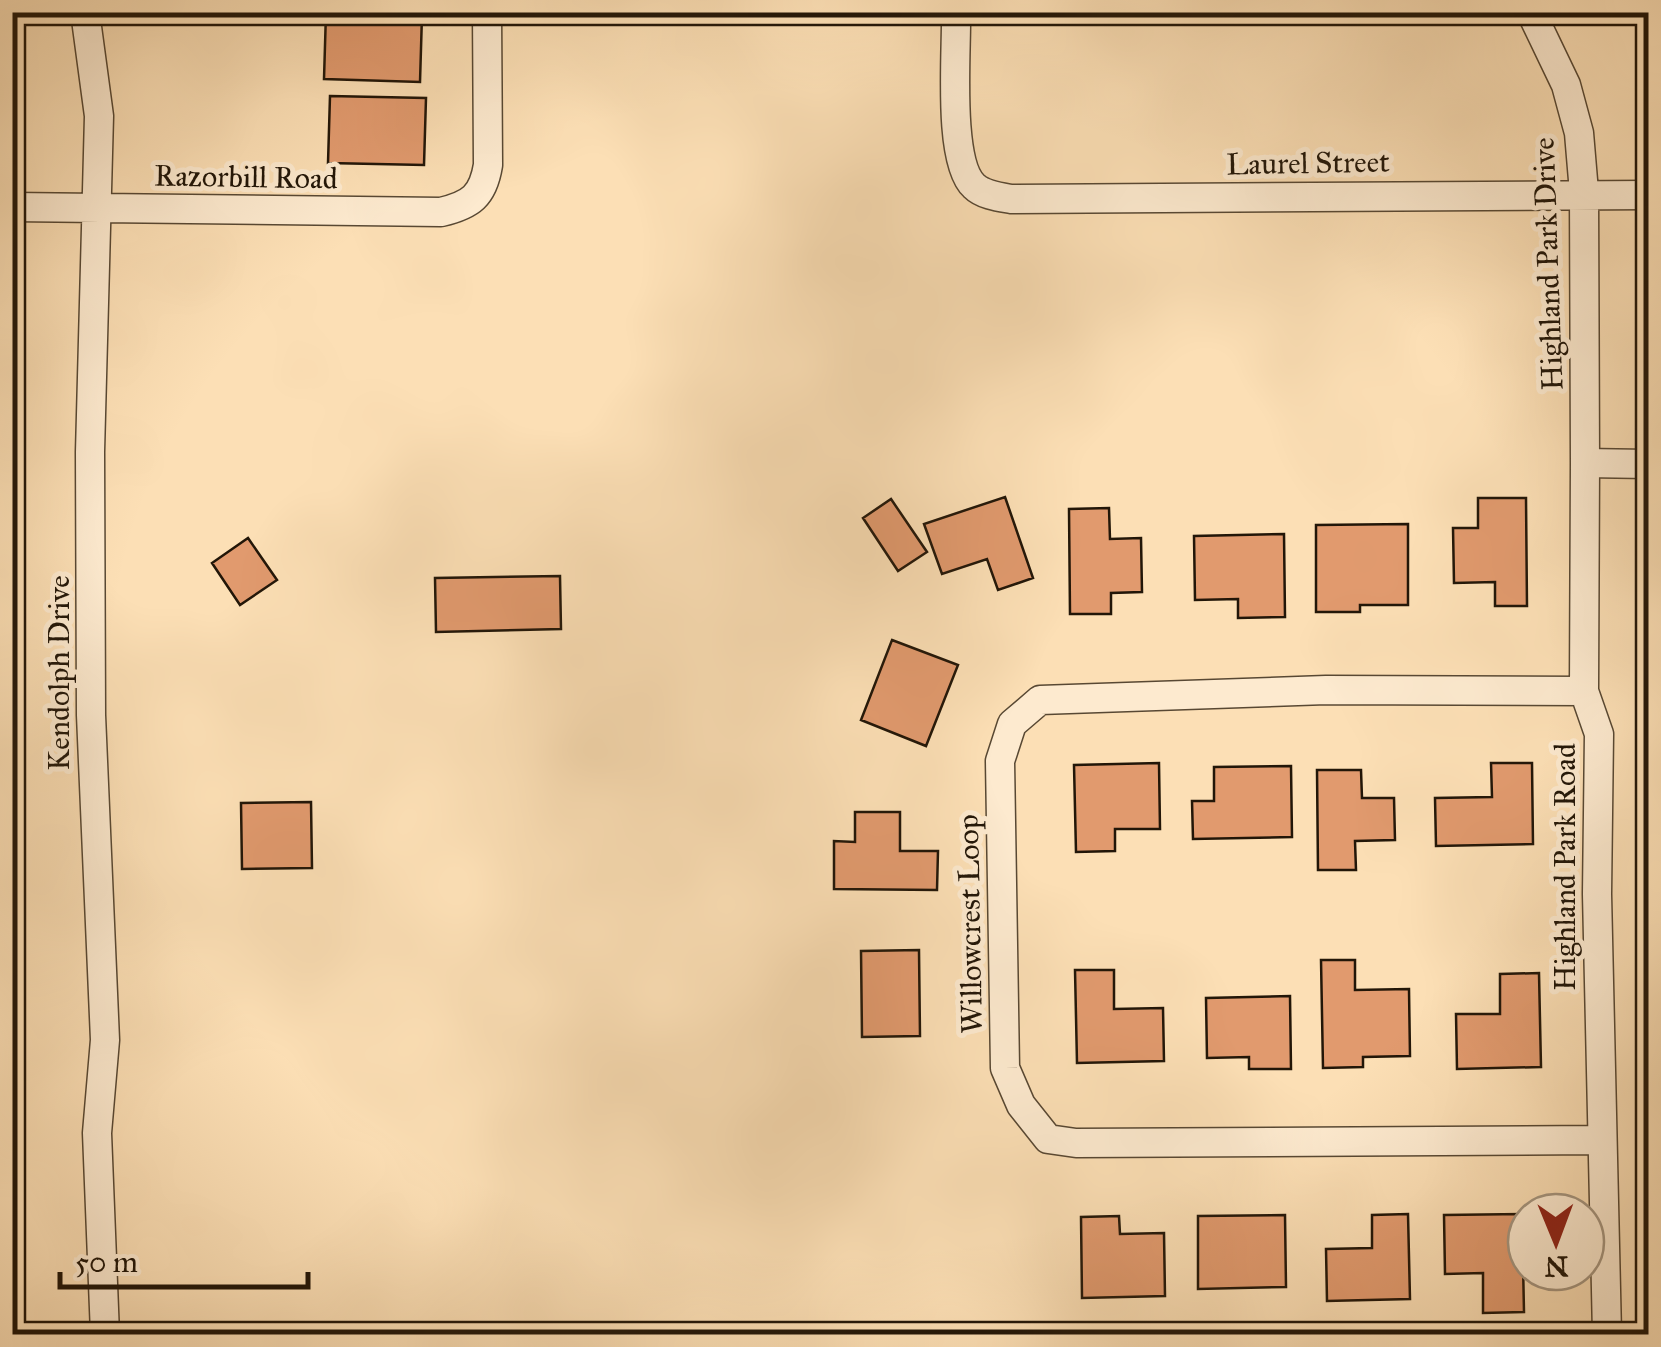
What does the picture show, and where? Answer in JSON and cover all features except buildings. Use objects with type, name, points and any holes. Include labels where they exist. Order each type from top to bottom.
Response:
[{"type":"street","name":"Kendolph Drive","points":[[84,12],[98,116],[90,452],[92,786],[105,1040],[98,1134],[105,1334]]},
{"type":"street","name":"Razorbill Road","points":[[12,207],[441,212],[476,199],[485,185],[488,165],[486,12]]},
{"type":"street","name":"Laurel Street","points":[[956,12],[958,140],[972,185],[1011,199],[1584,192],[1648,195]]},
{"type":"street","name":"Highland Park Drive","points":[[1531,12],[1566,85],[1579,133],[1584,192],[1585,463]]},
{"type":"street","points":[[1585,463],[1648,464]]},
{"type":"street","name":"Highland Park Road","points":[[1585,463],[1584,690],[1599,734],[1601,1140],[1607,1334]]},
{"type":"street","name":"Willowcrest Loop","points":[[1584,690],[1326,690],[1040,700],[1012,724],[1000,761],[1005,1068],[1021,1105],[1048,1139],[1076,1143],[1601,1140]]}]
